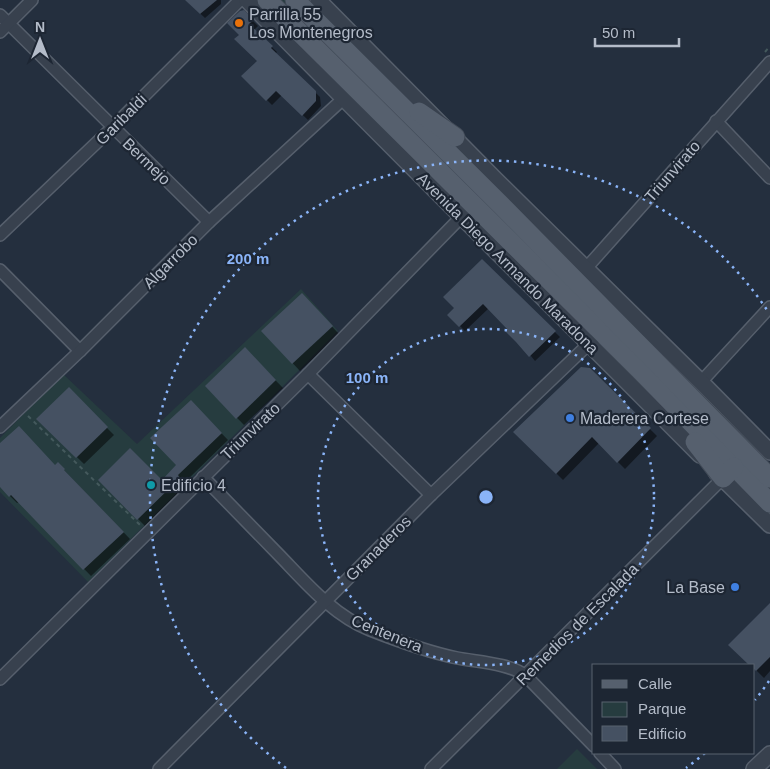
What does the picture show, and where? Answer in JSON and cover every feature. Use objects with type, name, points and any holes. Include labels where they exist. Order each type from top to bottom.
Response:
[{"type":"main road","name":"Avenida Diego Armando Maradona","points":[[267,0],[349,93],[479,198],[580,275],[596,338],[640,370],[728,473],[770,503]]},
{"type":"main road","name":"Avenida Diego Armando Maradona","points":[[296,0],[376,82],[479,198],[588,306],[770,478]]},
{"type":"main road","points":[[376,82],[455,137]]},
{"type":"street","points":[[4,28],[32,0]]},
{"type":"street","name":"Garibaldi","points":[[0,235],[112,128],[240,0]]},
{"type":"street","name":"Avenida Diego Armando Maradona","points":[[247,0],[349,93]]},
{"type":"street","name":"Avenida Diego Armando Maradona","points":[[318,0],[455,137],[479,198],[596,338],[728,473],[770,525]]},
{"type":"street","name":"Bermejo","points":[[0,15],[4,28],[112,128],[209,222]]},
{"type":"street","name":"Triunvirato","points":[[580,275],[770,62]]},
{"type":"street","name":"Algarrobo","points":[[0,427],[80,352],[209,222],[349,93]]},
{"type":"street","points":[[716,121],[770,178]]},
{"type":"street","name":"Triunvirato","points":[[0,678],[308,374],[479,198]]},
{"type":"street","points":[[0,270],[80,352]]},
{"type":"street","name":"Avenida Diego Armando Maradona","points":[[580,275],[701,382],[770,452]]},
{"type":"street","points":[[701,382],[770,306]]},
{"type":"street","name":"Granaderos","points":[[159,769],[431,496],[596,338]]},
{"type":"street","points":[[308,374],[431,496]]},
{"type":"street","name":"Remedios de Escalada","points":[[431,769],[728,473]]},
{"type":"street","name":"Centenera","points":[[203,477],[325,601],[350,620],[369,629],[434,652],[520,671],[592,744]]},
{"type":"street","points":[[601,754],[615,769]]},
{"type":"street","points":[[754,769],[770,754]]},
{"type":"path","points":[[20,408],[148,532]]},
{"type":"green space","points":[[280,0],[286,0],[470,186],[468,188]]},
{"type":"green space","points":[[301,289],[338,331],[88,582],[0,492],[0,438],[63,374],[137,444]]},
{"type":"green space","points":[[577,749],[597,769],[557,769]]},
{"type":"building","points":[[185,0],[217,0],[200,14]]},
{"type":"building","points":[[244,10],[254,20],[249,24],[316,91],[316,101],[302,116],[276,91],[266,101],[241,76],[257,61],[234,39],[239,35],[227,23],[240,11]]},
{"type":"building","points":[[482,259],[556,331],[529,357],[505,331],[507,329],[483,304],[459,327],[447,315],[454,308],[443,297]]},
{"type":"building","points":[[302,293],[333,326],[292,364],[261,331]]},
{"type":"building","points":[[245,347],[276,380],[236,419],[205,386]]},
{"type":"building","name":"Maderera Cortese","points":[[581,367],[590,368],[651,428],[617,463],[592,437],[556,474],[513,432]]},
{"type":"building","points":[[69,387],[108,427],[76,458],[36,419]]},
{"type":"building","points":[[191,400],[222,433],[178,475],[180,478],[137,520],[98,480],[130,448],[162,480],[176,465],[150,438]]},
{"type":"building","points":[[19,426],[55,465],[58,462],[65,469],[124,532],[83,570],[11,495],[9,497],[0,487],[0,443]]},
{"type":"building","points":[[770,603],[770,657],[756,671],[755,664],[748,664],[728,645]]},
{"type":"place","name":"Parrilla 55 Los Montenegros","points":[[239,23]]},
{"type":"place","name":"Maderera Cortese","points":[[570,418]]},
{"type":"place","name":"Edificio 4","points":[[151,485]]},
{"type":"place","name":"La Base","points":[[735,587]]}]
